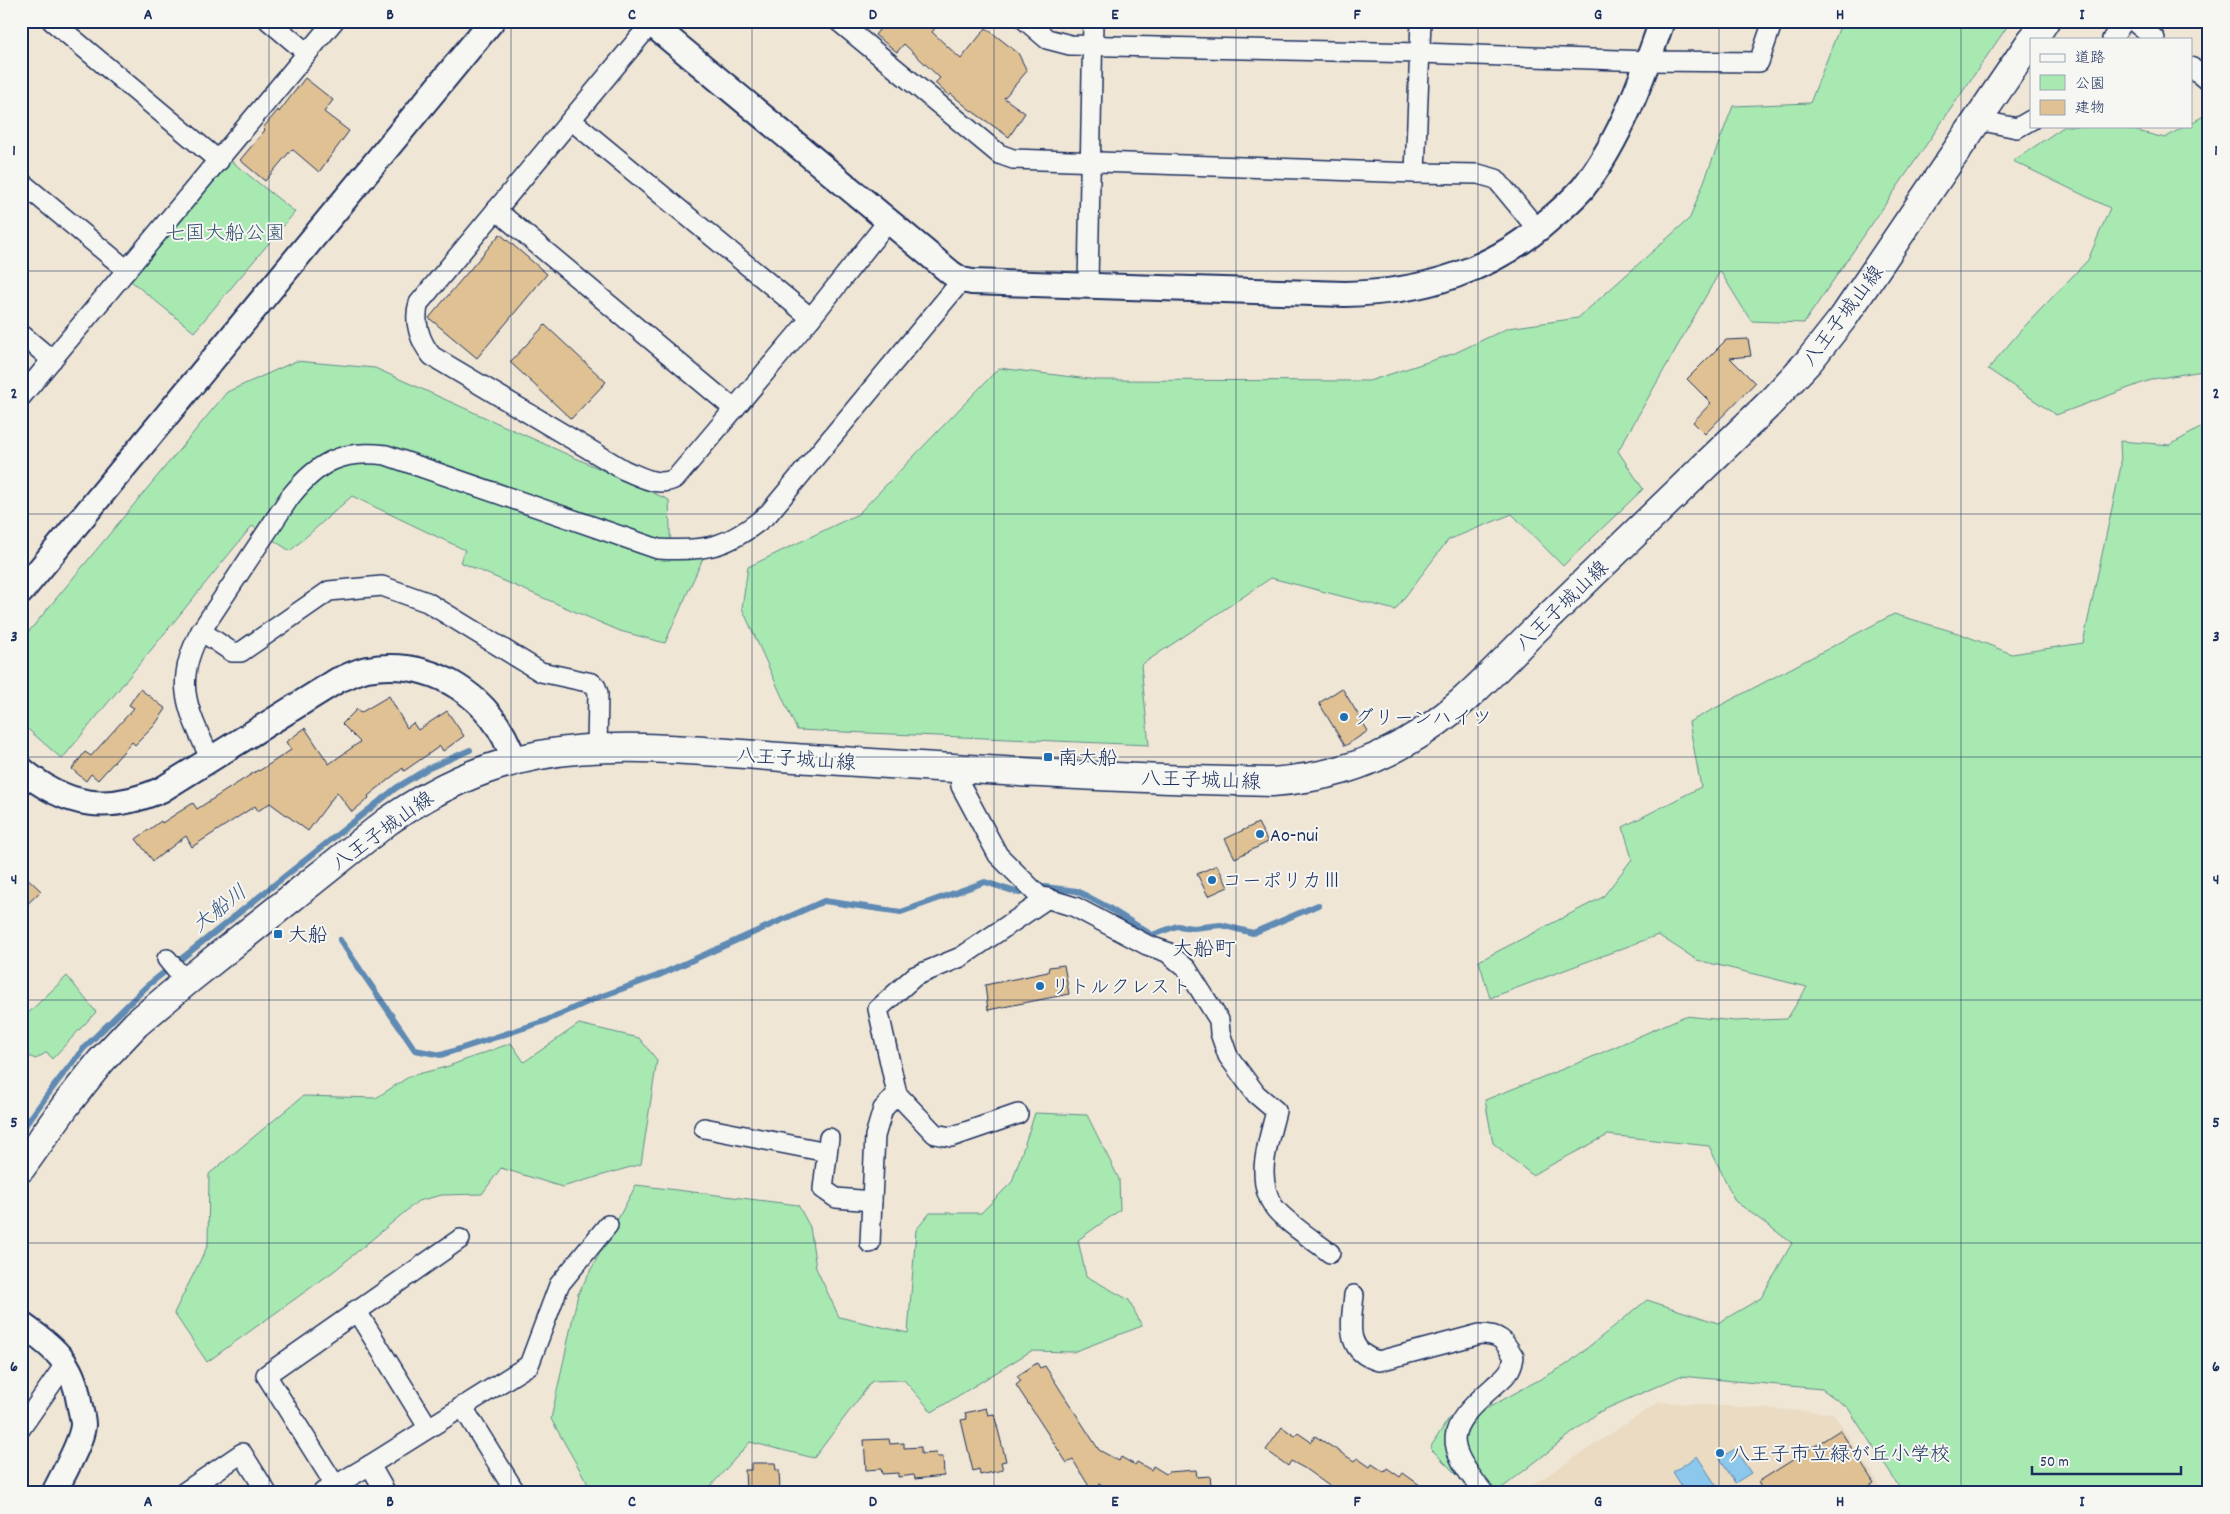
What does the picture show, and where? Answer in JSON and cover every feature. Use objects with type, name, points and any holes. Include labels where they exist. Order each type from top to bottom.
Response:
[{"type":"main road","name":"八王子城山線","points":[[2033,38],[2045,21]]},
{"type":"main road","name":"八王子城山線","points":[[25,1150],[66,1106],[118,1042],[136,1024],[176,970],[422,798],[484,769],[514,760],[542,754],[597,748],[659,749],[1212,781],[1272,782],[1311,779],[1348,769],[1377,758],[1410,740],[1438,721],[1490,674],[1768,405],[1809,361],[1843,318],[2030,43]]},
{"type":"street","points":[[52,21],[219,160]]},
{"type":"street","points":[[268,21],[307,54]]},
{"type":"street","points":[[21,397],[334,21]]},
{"type":"street","points":[[21,592],[492,21]]},
{"type":"street","points":[[838,21],[999,154],[1013,160],[1478,174],[1496,179],[1538,230]]},
{"type":"street","points":[[1026,21],[1047,39],[1070,45],[1092,44],[1420,53],[1648,62],[1759,62],[1773,21]]},
{"type":"street","points":[[1088,285],[1093,21]]},
{"type":"street","points":[[1415,173],[1421,21]]},
{"type":"street","points":[[888,221],[811,318],[676,478],[663,483],[656,483],[624,470],[432,356],[421,340],[416,312],[419,303],[651,22],[888,221],[962,280],[972,282],[1346,294],[1404,290],[1462,275],[1513,247],[1538,230],[1582,188],[1599,164],[1627,114],[1662,21]]},
{"type":"street","points":[[2113,38],[2124,21]]},
{"type":"street","points":[[2133,21],[2154,38]]},
{"type":"street","points":[[571,120],[811,318]]},
{"type":"street","points":[[1978,120],[2017,128],[2030,121]]},
{"type":"street","points":[[21,182],[127,270]]},
{"type":"street","points":[[496,210],[734,409]]},
{"type":"street","points":[[210,760],[194,725],[185,693],[186,669],[190,650],[200,631],[290,497],[303,480],[329,460],[344,456],[373,453],[386,455],[658,549],[691,550],[718,546],[741,534],[769,513],[962,280]]},
{"type":"street","points":[[21,334],[52,360]]},
{"type":"street","points":[[200,631],[232,652],[241,652],[328,592],[338,589],[382,586],[427,602],[541,672],[592,683],[596,687],[598,694],[597,748]]},
{"type":"street","points":[[21,769],[37,782],[71,799],[88,804],[126,802],[161,790],[338,680],[365,670],[389,667],[411,668],[427,672],[444,678],[462,689],[478,703],[500,729],[514,760]]},
{"type":"street","points":[[959,767],[961,786],[998,855],[1023,879],[1044,897],[1075,907],[1147,945],[1167,952],[1187,969],[1218,1020],[1220,1034],[1228,1056],[1256,1094],[1276,1111],[1266,1153],[1263,1182],[1274,1207],[1330,1253]]},
{"type":"street","points":[[1018,1114],[951,1137],[935,1134],[897,1094],[878,1009],[915,976],[961,957],[1000,932],[1044,897]]},
{"type":"street","points":[[870,1243],[876,1136],[883,1109],[897,1094]]},
{"type":"street","points":[[704,1128],[828,1145],[823,1189],[836,1198],[872,1201]]},
{"type":"street","points":[[460,1239],[356,1310],[266,1375],[328,1489],[370,1465],[530,1365],[559,1285],[608,1225]]},
{"type":"street","points":[[1354,1295],[1351,1323],[1352,1341],[1359,1351],[1368,1358],[1379,1361],[1480,1334],[1494,1334],[1506,1343],[1514,1357],[1512,1370],[1469,1408],[1458,1425],[1454,1442],[1458,1456],[1484,1493]]},
{"type":"street","points":[[356,1310],[428,1427]]},
{"type":"street","points":[[21,1324],[49,1345],[66,1363],[76,1381],[83,1426],[72,1456],[54,1493]]},
{"type":"street","points":[[21,1428],[66,1363]]},
{"type":"street","points":[[462,1406],[516,1493]]},
{"type":"street","points":[[183,1493],[242,1452],[267,1493]]},
{"type":"street","points":[[370,1465],[386,1493]]},
{"type":"shaded area","name":"八王子市立緑が丘小学校","points":[[1659,1402],[1833,1413],[1885,1493],[1521,1493]]},
{"type":"green space","points":[[1842,21],[2011,21],[1804,323],[1751,321],[1720,271],[1618,451],[1643,489],[1563,566],[1512,514],[1448,540],[1395,610],[1271,578],[1141,665],[1149,745],[797,730],[742,608],[748,567],[858,514],[999,368],[1097,380],[1369,381],[1455,353],[1508,328],[1578,318],[1690,218],[1733,106],[1810,103]]},
{"type":"green space","points":[[2209,113],[2209,370],[2153,379],[2056,415],[1988,369],[2022,329],[2088,260],[2110,208],[2013,161],[2062,128],[2125,128],[2165,138],[2182,128],[2192,128],[2192,122]]},
{"type":"green space","name":"七国大船公園","points":[[231,161],[295,212],[194,332],[131,281]]},
{"type":"green space","points":[[296,361],[375,368],[669,500],[671,559],[704,556],[665,643],[620,631],[460,562],[465,550],[352,496],[290,551],[252,526],[62,759],[21,723],[21,641],[227,392]]},
{"type":"green space","points":[[2209,423],[2209,1493],[1903,1493],[1848,1408],[1822,1389],[1680,1376],[1599,1412],[1502,1488],[1475,1493],[1430,1448],[1449,1418],[1486,1409],[1566,1365],[1647,1300],[1718,1323],[1761,1298],[1792,1243],[1735,1201],[1709,1146],[1608,1135],[1532,1175],[1493,1143],[1485,1100],[1583,1061],[1685,1016],[1735,1021],[1787,1019],[1807,987],[1697,960],[1658,935],[1490,998],[1479,961],[1603,897],[1632,859],[1623,827],[1701,787],[1689,722],[1894,614],[1961,634],[2012,654],[2083,643],[2121,466],[2120,441],[2170,445]]},
{"type":"green space","points":[[67,976],[96,1012],[52,1059],[47,1052],[36,1059],[28,1056],[21,1060],[21,1020]]},
{"type":"green space","points":[[579,1024],[639,1038],[657,1060],[641,1164],[562,1187],[501,1168],[482,1194],[442,1195],[418,1201],[334,1271],[207,1362],[174,1313],[208,1245],[209,1174],[303,1096],[376,1098],[410,1076],[446,1067],[511,1043],[524,1062]]},
{"type":"green space","points":[[1035,1113],[1087,1115],[1119,1179],[1120,1210],[1078,1240],[1086,1276],[1129,1300],[1142,1326],[1073,1352],[1031,1351],[932,1412],[904,1380],[872,1381],[814,1458],[750,1442],[708,1489],[709,1493],[593,1493],[551,1419],[578,1294],[636,1185],[798,1205],[810,1227],[816,1268],[839,1317],[908,1333],[916,1230],[930,1213],[981,1213],[1012,1182]]},
{"type":"water","points":[[1735,1449],[1751,1473],[1735,1483],[1720,1458]]},
{"type":"water","points":[[1697,1456],[1721,1493],[1686,1493],[1673,1472]]},
{"type":"building","points":[[886,21],[941,21],[932,32],[961,59],[986,28],[1018,53],[1027,71],[1004,98],[1025,113],[1009,137],[951,94],[949,96],[935,83],[940,78],[904,44],[897,52],[875,35]]},
{"type":"building","points":[[305,78],[333,100],[324,112],[349,131],[319,172],[292,149],[265,181],[240,160],[265,130],[263,128],[278,110],[279,112]]},
{"type":"building","points":[[500,234],[547,274],[477,358],[429,318]]},
{"type":"building","points":[[545,325],[606,382],[571,419],[510,362]]},
{"type":"building","points":[[1748,339],[1751,356],[1730,358],[1755,383],[1705,434],[1693,422],[1711,403],[1687,379],[1726,340]]},
{"type":"building","name":"グリーンハイツ","points":[[1342,688],[1368,731],[1345,746],[1319,703]]},
{"type":"building","points":[[140,689],[166,709],[154,726],[135,745],[132,742],[98,780],[91,774],[86,781],[72,769],[85,752],[91,756],[134,708],[129,705]]},
{"type":"building","points":[[389,696],[407,728],[413,723],[418,730],[447,711],[464,736],[443,751],[440,746],[404,771],[403,768],[368,796],[369,798],[352,812],[337,792],[308,831],[270,803],[258,811],[255,806],[192,847],[186,836],[153,861],[136,839],[161,821],[162,823],[193,803],[197,809],[291,750],[286,742],[305,728],[329,764],[360,742],[342,724],[357,709],[360,713]]},
{"type":"building","points":[[1258,823],[1268,842],[1235,858],[1225,839]]},
{"type":"building","name":"コーポリカⅢ","points":[[1217,865],[1228,887],[1208,896],[1197,874]]},
{"type":"building","points":[[21,872],[41,891],[21,910]]},
{"type":"building","name":"リトルクレスト","points":[[1064,965],[1069,994],[988,1010],[985,985],[1048,972],[1049,967]]},
{"type":"building","points":[[1037,1363],[1040,1368],[1045,1366],[1099,1450],[1119,1461],[1121,1457],[1135,1465],[1137,1462],[1151,1470],[1153,1466],[1166,1474],[1168,1472],[1196,1470],[1197,1477],[1210,1476],[1212,1493],[1114,1493],[1099,1484],[1093,1493],[1073,1460],[1067,1463],[1016,1385],[1021,1381],[1017,1376]]},
{"type":"building","points":[[986,1408],[988,1415],[994,1414],[1006,1461],[1001,1462],[1003,1470],[980,1475],[979,1469],[973,1471],[961,1420],[967,1419],[965,1413]]},
{"type":"building","points":[[1282,1427],[1295,1436],[1298,1433],[1311,1442],[1315,1436],[1354,1461],[1357,1458],[1370,1467],[1372,1464],[1384,1472],[1387,1468],[1400,1477],[1403,1473],[1431,1493],[1339,1493],[1304,1468],[1291,1461],[1288,1466],[1266,1450]]},
{"type":"building","points":[[1840,1430],[1874,1483],[1859,1493],[1764,1493],[1758,1482]]},
{"type":"building","points":[[889,1439],[890,1444],[904,1443],[904,1448],[921,1447],[921,1454],[936,1453],[937,1457],[943,1457],[944,1476],[915,1479],[914,1475],[898,1477],[898,1473],[882,1474],[881,1469],[866,1470],[864,1440]]},
{"type":"building","points":[[751,1463],[775,1463],[776,1470],[779,1470],[780,1490],[774,1490],[774,1493],[746,1491],[745,1470],[751,1470]]},
{"type":"waterway","name":"大船川","points":[[21,1131],[84,1048],[147,986],[396,788],[427,769],[470,750]]},
{"type":"waterway","points":[[340,940],[415,1050],[441,1055],[545,1021],[594,999],[657,976],[824,901],[901,912],[985,882],[1019,893],[1045,887],[1077,891],[1109,908],[1152,935],[1177,926],[1193,928],[1221,925],[1253,933],[1318,905]]},
{"type":"place","name":"グリーンハイツ","points":[[1344,717]]},
{"type":"place","name":"南大船","points":[[1048,757]]},
{"type":"place","name":"Ao-nui","points":[[1260,834]]},
{"type":"place","name":"コーポリカⅢ","points":[[1212,880]]},
{"type":"place","name":"大船","points":[[278,934]]},
{"type":"place","name":"リトルクレスト","points":[[1040,986]]},
{"type":"place","name":"八王子市立緑が丘小学校","points":[[1720,1453]]},
{"type":"district","name":"大船町","points":[[1204,948]]}]
